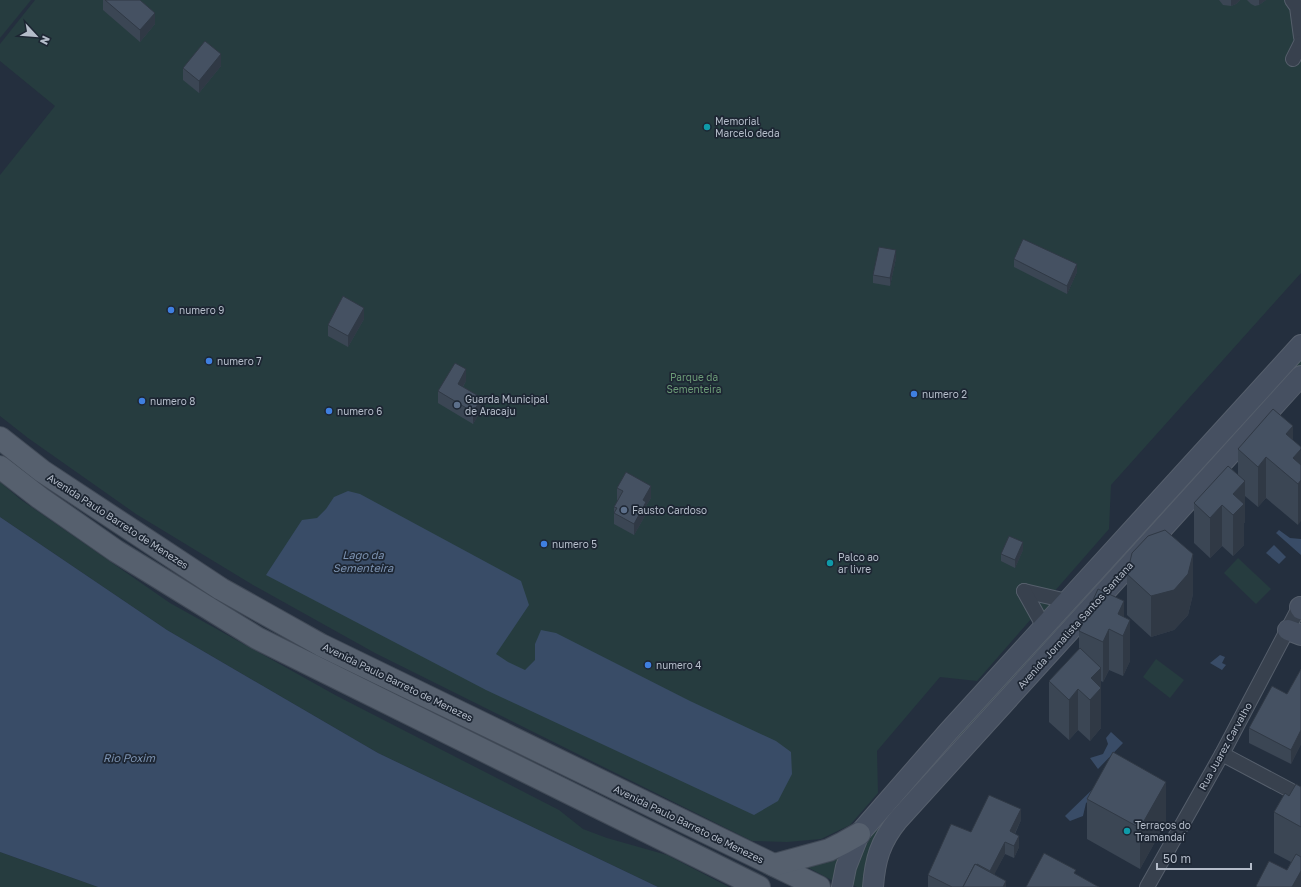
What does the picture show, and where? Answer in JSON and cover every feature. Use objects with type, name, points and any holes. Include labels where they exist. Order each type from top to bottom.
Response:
[{"type":"main road","points":[[774,865],[829,850],[859,834],[948,732],[1067,600],[1301,346]]},
{"type":"main road","name":"Avenida Jornalista Santos Santana","points":[[873,887],[875,867],[880,848],[890,830],[1301,376]]},
{"type":"main road","name":"Avenida Paulo Barreto de Menezes","points":[[0,438],[42,471],[221,589],[322,645],[819,887]]},
{"type":"main road","points":[[0,467],[40,498],[116,551],[257,638],[759,887]]},
{"type":"main road","points":[[948,732],[943,749],[944,752],[953,760]]},
{"type":"main road","points":[[842,887],[846,867],[859,834]]},
{"type":"street","points":[[1292,0],[1297,7],[1301,37]]},
{"type":"street","points":[[1293,59],[1301,43]]},
{"type":"street","points":[[1043,627],[1024,591],[1067,600]]},
{"type":"street","name":"Rua Juarez Carvalho","points":[[1147,887],[1222,754],[1294,632],[1300,607]]},
{"type":"street","points":[[1222,754],[1301,796]]},
{"type":"green space","points":[[0,0],[31,0],[0,38]]},
{"type":"green space","name":"Parque da Sementeira","points":[[35,0],[1301,0],[1301,273],[1111,485],[1109,529],[1046,601],[1056,604],[1044,619],[1039,610],[977,681],[940,677],[877,751],[878,793],[850,825],[821,839],[787,842],[752,841],[375,653],[253,585],[136,514],[28,438],[0,416],[0,175],[55,106],[0,61],[0,44]]},
{"type":"green space","points":[[1301,357],[1301,369],[961,741],[958,736]]},
{"type":"green space","points":[[0,482],[20,499],[170,603],[337,696],[559,810],[583,829],[607,838],[667,855],[729,887],[658,887],[378,753],[167,630],[0,517]]},
{"type":"green space","points":[[1238,558],[1271,589],[1256,604],[1224,573]]},
{"type":"green space","points":[[1156,659],[1184,680],[1170,698],[1143,677]]},
{"type":"green space","points":[[941,754],[946,760],[895,816],[868,887],[857,887],[851,884],[859,854],[869,836]]},
{"type":"green space","points":[[848,847],[835,882],[798,862]]},
{"type":"green space","points":[[0,852],[98,887],[0,887]]},
{"type":"water","name":"Lago da Sementeira","points":[[348,491],[360,494],[521,581],[529,605],[496,654],[508,662],[525,670],[535,660],[535,644],[541,630],[556,633],[690,701],[776,741],[791,752],[792,774],[778,801],[754,815],[486,690],[266,575],[302,520],[317,518],[326,509],[334,497]]},
{"type":"water","name":"Rio Poxim","points":[[0,517],[167,630],[378,753],[658,887],[98,887],[0,852]]},
{"type":"water","points":[[1279,530],[1290,538],[1301,539],[1301,555],[1276,533]]},
{"type":"water","points":[[1274,545],[1286,557],[1279,564],[1266,553]]},
{"type":"water","points":[[1220,655],[1225,657],[1222,663],[1226,665],[1222,670],[1210,663]]},
{"type":"water","points":[[1111,732],[1123,743],[1098,769],[1090,758],[1103,754],[1108,744],[1106,738]]},
{"type":"water","points":[[1098,784],[1098,794],[1086,803],[1083,816],[1070,821],[1065,816]]},
{"type":"building","points":[[105,0],[140,0],[155,13],[140,30]]},
{"type":"building","points":[[205,41],[221,54],[199,81],[183,68]]},
{"type":"building","points":[[1023,239],[1077,264],[1067,286],[1014,259]]},
{"type":"building","points":[[879,247],[896,250],[890,278],[873,275]]},
{"type":"building","points":[[343,296],[364,308],[348,336],[328,325]]},
{"type":"building","points":[[455,363],[466,369],[458,384],[482,398],[473,412],[438,391]]},
{"type":"building","points":[[1273,409],[1293,426],[1286,434],[1301,447],[1293,458],[1301,465],[1301,480],[1298,484],[1266,457],[1258,467],[1238,449]]},
{"type":"building","points":[[1228,466],[1245,481],[1233,494],[1244,504],[1233,515],[1222,505],[1210,518],[1194,503]]},
{"type":"building","points":[[626,472],[651,486],[643,500],[646,502],[634,524],[614,513],[617,508],[614,507],[623,491],[617,488]]},
{"type":"building","points":[[1165,530],[1193,554],[1188,574],[1174,590],[1151,596],[1127,574],[1132,553],[1148,536]]},
{"type":"building","points":[[1009,536],[1023,542],[1015,560],[1001,554]]},
{"type":"building","points":[[1098,589],[1124,601],[1118,614],[1130,620],[1123,636],[1109,629],[1103,642],[1079,631]]},
{"type":"building","points":[[1080,648],[1101,668],[1091,678],[1101,688],[1090,700],[1078,689],[1069,700],[1049,681]]},
{"type":"building","points":[[1301,669],[1301,730],[1291,750],[1249,728],[1272,686],[1287,694]]},
{"type":"building","points":[[1113,752],[1166,782],[1140,828],[1087,799]]},
{"type":"building","points":[[1296,784],[1301,787],[1301,827],[1274,812],[1285,793],[1289,796]]},
{"type":"building","points":[[989,795],[1021,809],[1010,831],[1019,836],[1014,846],[1005,842],[990,871],[975,864],[963,887],[952,887],[928,875],[951,824],[971,832]]},
{"type":"building","points":[[1044,853],[1076,870],[1074,873],[1099,887],[1026,887]]},
{"type":"building","points":[[1296,854],[1301,857],[1301,871],[1292,887],[1256,886],[1269,861],[1287,870]]},
{"type":"building","points":[[975,864],[1006,881],[1003,887],[963,887]]},
{"type":"place","name":"Memorial Marcelo deda","points":[[707,127]]},
{"type":"place","name":"numero 9","points":[[171,310]]},
{"type":"place","name":"numero 7","points":[[209,361]]},
{"type":"place","name":"numero 2","points":[[914,394]]},
{"type":"place","name":"numero 8","points":[[142,401]]},
{"type":"place","name":"Guarda Municipal de Aracaju","points":[[457,405]]},
{"type":"place","name":"numero 6","points":[[329,411]]},
{"type":"place","name":"Fausto Cardoso","points":[[624,510]]},
{"type":"place","name":"numero 5","points":[[544,544]]},
{"type":"place","name":"Palco ao ar livre","points":[[830,563]]},
{"type":"place","name":"numero 4","points":[[648,665]]},
{"type":"place","name":"Terraços do Tramandaí","points":[[1127,831]]}]
